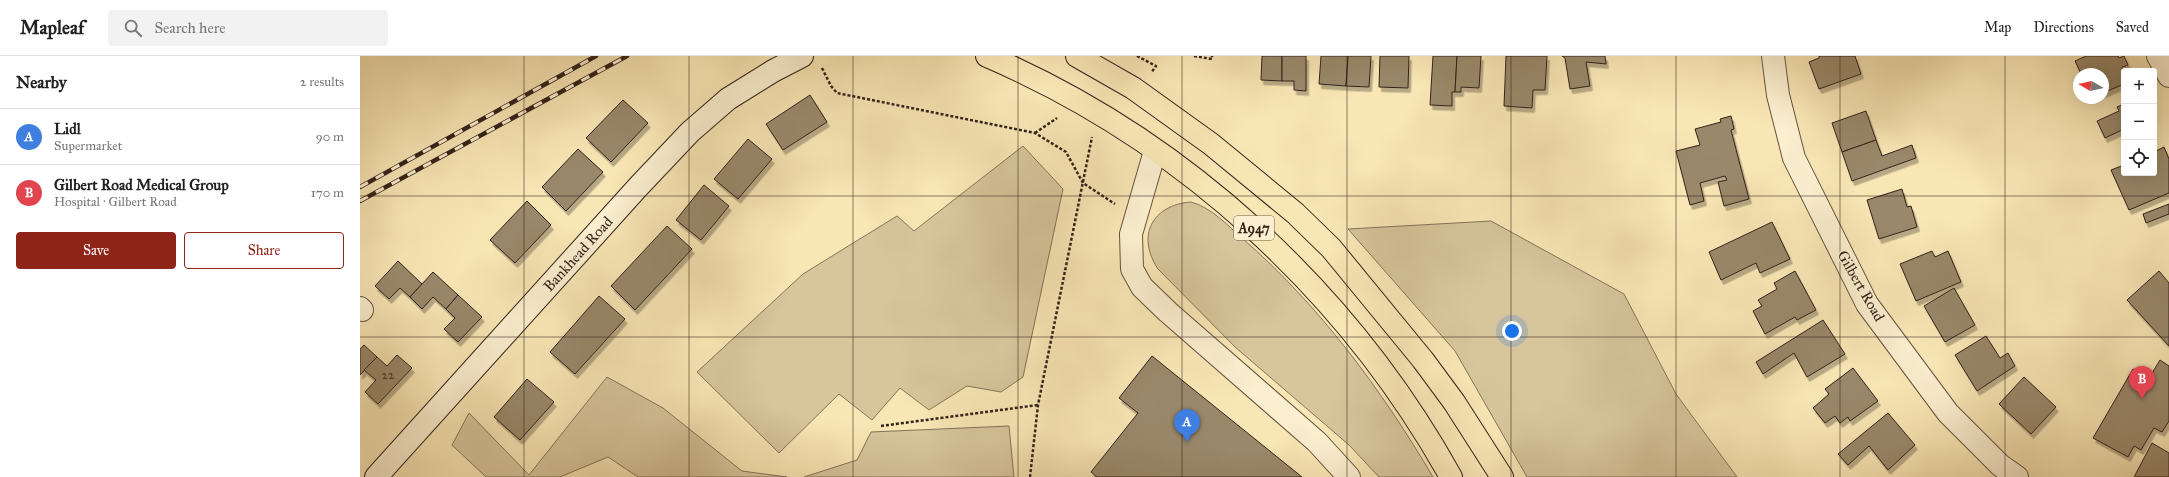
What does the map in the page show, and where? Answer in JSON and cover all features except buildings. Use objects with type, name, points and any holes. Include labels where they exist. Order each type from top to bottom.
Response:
[{"type":"main road","name":"A947","points":[[987,56],[1030,74],[1103,116],[1189,174],[1263,236],[1303,274],[1364,345],[1402,396],[1451,477]]},
{"type":"main road","name":"A947","points":[[1078,56],[1133,88],[1211,144],[1253,176],[1326,243],[1395,324],[1423,360],[1454,402],[1502,477]]},
{"type":"street","name":"Gilbert Road","points":[[1773,56],[1778,95],[1794,158],[1867,304],[1948,413],[2000,465],[2016,477]]},
{"type":"street","points":[[2158,56],[2169,76]]},
{"type":"street","name":"Bankhead Road","points":[[376,477],[638,187],[690,132],[728,99],[773,71],[811,59]]},
{"type":"street","points":[[1155,151],[1131,234],[1130,251],[1132,269],[1142,287],[1168,312],[1317,442],[1349,477]]},
{"type":"path","points":[[1137,56],[1156,66],[1149,77]]},
{"type":"path","points":[[1194,56],[1212,59],[1212,56]]},
{"type":"path","points":[[811,59],[837,93],[1035,133],[1066,152],[1082,182],[1136,218]]},
{"type":"path","points":[[1030,477],[1038,405],[1082,182]]},
{"type":"path","points":[[881,426],[1038,405]]},
{"type":"shaded area","points":[[1023,146],[1063,189],[1023,377],[1001,392],[967,386],[929,410],[900,388],[872,420],[839,394],[779,453],[697,372],[803,274],[897,216],[914,231]]},
{"type":"shaded area","points":[[1191,202],[1206,208],[1224,222],[1270,264],[1323,320],[1347,350],[1392,412],[1433,477],[1379,477],[1349,445],[1235,347],[1158,269],[1148,245],[1148,234],[1152,224],[1166,209],[1177,204]]},
{"type":"shaded area","points":[[1491,221],[1624,294],[1676,394],[1737,477],[1527,477],[1455,351],[1348,229]]},
{"type":"shaded area","points":[[607,377],[663,408],[742,471],[787,477],[638,477],[608,457],[560,477],[486,477],[452,445],[469,413],[529,475]]},
{"type":"shaded area","points":[[1009,426],[1014,477],[804,477],[857,460],[871,432]]},
{"type":"railway","points":[[360,187],[596,56]]},
{"type":"railway","points":[[360,201],[627,56]]},
{"type":"place","name":"Gilbert Road Medical Group","points":[[2142,399]]},
{"type":"place","name":"Lidl","points":[[1187,442]]}]
